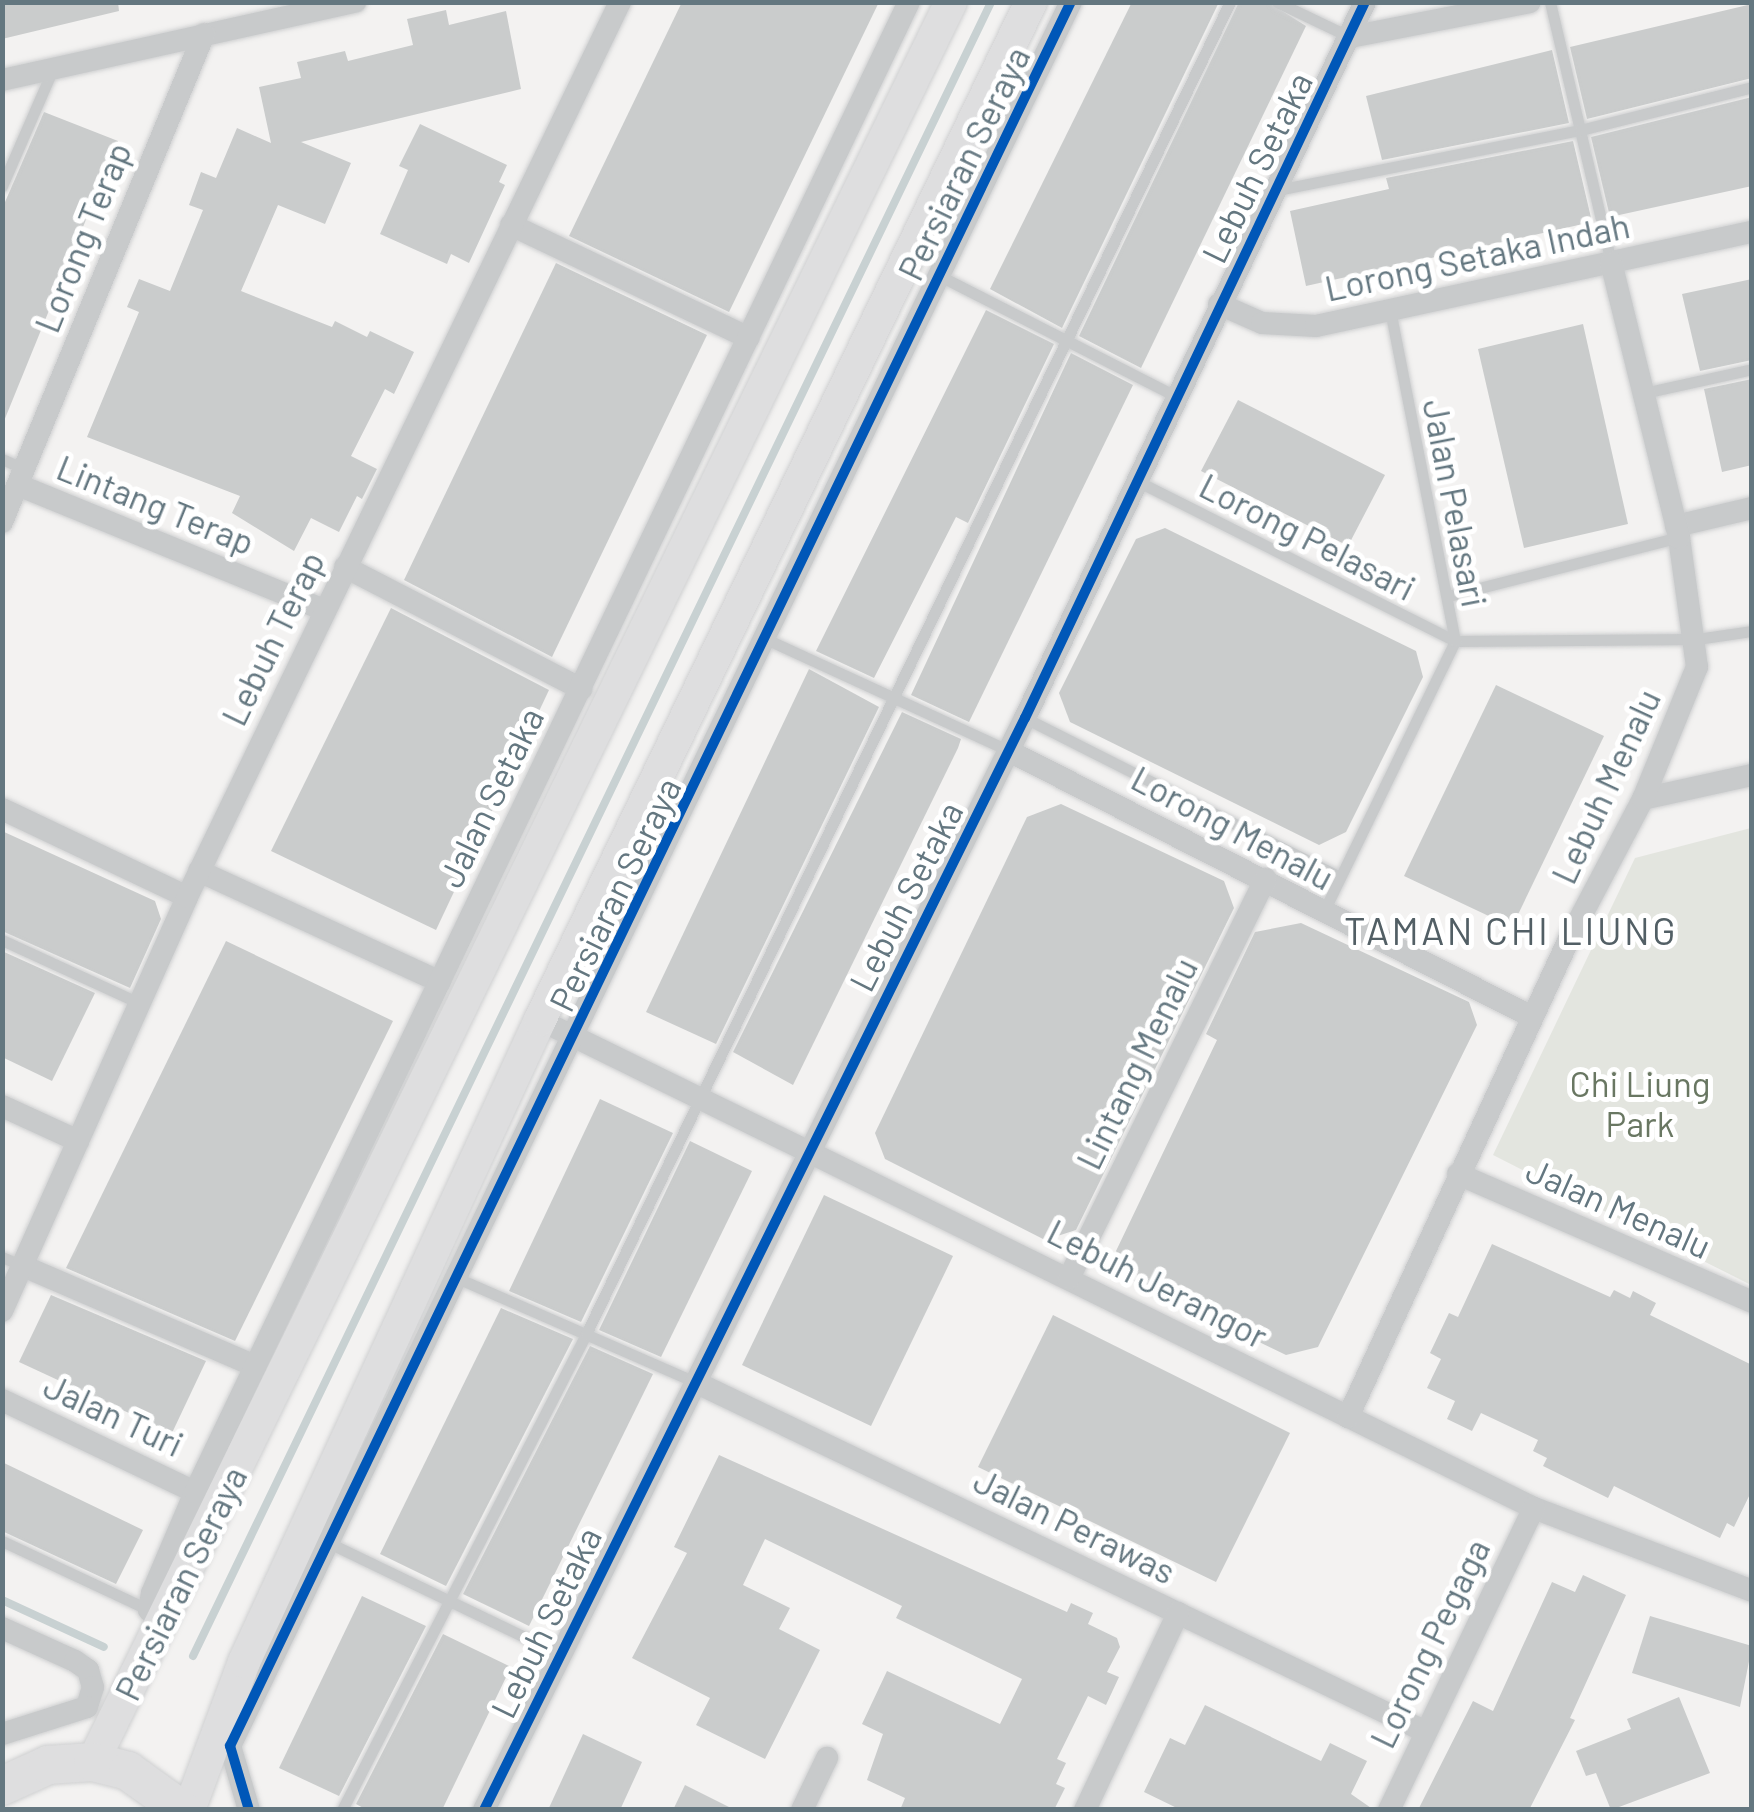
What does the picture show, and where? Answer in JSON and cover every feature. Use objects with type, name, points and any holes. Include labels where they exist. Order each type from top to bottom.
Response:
[{"type":"main road","name":"Persiaran Seraya","points":[[93,1762],[155,1616],[952,2]]},
{"type":"main road","name":"Persiaran Seraya","points":[[186,1810],[244,1662],[540,1020],[1030,2]]},
{"type":"main road","points":[[2,1786],[48,1765],[93,1762],[128,1771],[186,1810]]},
{"type":"street","name":"Lebuh Terap","points":[[2,1311],[13,1261],[78,1142],[187,896],[620,2]]},
{"type":"street","name":"Jalan Setaka","points":[[155,1616],[195,1492],[910,2]]},
{"type":"street","name":"Persiaran Seraya","points":[[249,1810],[230,1746],[576,1037],[1071,2]]},
{"type":"street","name":"Lebuh Setaka","points":[[484,1810],[1009,751],[1364,2]]},
{"type":"street","points":[[1350,37],[1530,2]]},
{"type":"street","points":[[2,80],[339,4]]},
{"type":"street","name":"Lorong Terap","points":[[2,522],[15,471],[204,34]]},
{"type":"street","points":[[512,225],[749,338]]},
{"type":"street","name":"Lorong Setaka Indah","points":[[1220,304],[1262,323],[1316,326],[1391,314],[1752,232]]},
{"type":"street","name":"Lebuh Menalu","points":[[1348,1417],[1532,1017],[1643,799],[1686,700],[1696,667],[1696,639],[1678,531],[1612,263]]},
{"type":"street","name":"Lintang Terap","points":[[15,471],[324,610]]},
{"type":"street","points":[[1678,531],[1752,508]]},
{"type":"street","points":[[345,567],[581,689]]},
{"type":"street","name":"Lorong Menalu","points":[[1009,751],[1265,879],[1322,914],[1532,1017]]},
{"type":"street","points":[[1643,799],[1752,775]]},
{"type":"street","points":[[2,809],[187,896]]},
{"type":"street","points":[[199,872],[440,982]]},
{"type":"street","name":"Lintang Menalu","points":[[1069,1278],[1265,879]]},
{"type":"street","name":"Lebuh Jerangor","points":[[540,1020],[810,1147],[1534,1508],[1752,1590]]},
{"type":"street","points":[[2,1106],[78,1142]]},
{"type":"street","name":"Jalan Menalu","points":[[1458,1174],[1752,1302]]},
{"type":"street","points":[[13,1261],[255,1366]]},
{"type":"street","name":"Jalan Perawas","points":[[695,1382],[1424,1731]]},
{"type":"street","name":"Jalan Turi","points":[[2,1400],[195,1492]]},
{"type":"street","name":"Lorong Pegaga","points":[[1389,1810],[1534,1508]]},
{"type":"street","points":[[1085,1810],[1178,1613]]},
{"type":"street","points":[[2,1628],[75,1661],[88,1670],[93,1687],[87,1707],[2,1734]]},
{"type":"street","points":[[802,1810],[827,1758]]},
{"type":"lane","points":[[342,1810],[586,1334],[697,1094],[1068,341],[1230,2]]},
{"type":"lane","points":[[1278,2],[1350,37]]},
{"type":"lane","points":[[1550,2],[1612,263]]},
{"type":"lane","points":[[2,186],[53,68]]},
{"type":"lane","points":[[1274,191],[1580,130],[1752,87]]},
{"type":"lane","points":[[940,276],[1176,396]]},
{"type":"lane","name":"Jalan Pelasari","points":[[1322,914],[1455,641],[1391,314]]},
{"type":"lane","points":[[1644,394],[1752,369]]},
{"type":"lane","name":"Lorong Pelasari","points":[[1137,481],[1455,641]]},
{"type":"lane","points":[[1448,596],[1678,531]]},
{"type":"lane","points":[[1455,641],[1696,639],[1752,631]]},
{"type":"lane","points":[[766,639],[890,702],[1009,751]]},
{"type":"lane","name":"Lorong Menalu","points":[[1025,718],[1338,876]]},
{"type":"lane","points":[[2,940],[140,1004]]},
{"type":"lane","points":[[458,1278],[695,1382]]},
{"type":"lane","points":[[2,1541],[155,1616]]},
{"type":"lane","points":[[327,1542],[560,1654]]},
{"type":"green space","name":"Chi Liung Park","points":[[1752,828],[1751,1285],[1493,1155],[1635,858]]},
{"type":"building","points":[[2,2],[118,2],[119,11],[2,39]]},
{"type":"building","points":[[682,2],[879,2],[729,312],[569,236]]},
{"type":"building","points":[[1132,2],[1219,2],[1062,328],[990,289]]},
{"type":"building","points":[[1239,2],[1268,2],[1306,26],[1141,368],[1079,336]]},
{"type":"building","points":[[1752,4],[1752,78],[1587,119],[1570,47]]},
{"type":"building","points":[[446,10],[449,25],[506,11],[521,89],[301,142],[351,163],[325,224],[278,205],[241,291],[332,327],[335,321],[367,337],[370,331],[414,352],[394,394],[385,389],[351,456],[377,469],[362,499],[357,496],[339,532],[311,518],[294,551],[232,513],[240,496],[87,437],[139,312],[127,307],[139,279],[170,291],[203,210],[189,205],[201,172],[216,178],[237,128],[271,143],[259,87],[301,78],[297,62],[345,51],[348,61],[413,45],[407,19]]},
{"type":"building","points":[[1552,50],[1569,123],[1382,160],[1366,96]]},
{"type":"building","points":[[1752,97],[1752,186],[1610,217],[1591,137]]},
{"type":"building","points":[[44,112],[118,141],[4,421],[2,209]]},
{"type":"building","points":[[420,124],[507,165],[499,182],[505,185],[469,263],[451,254],[447,264],[380,234],[408,170],[399,166]]},
{"type":"building","points":[[1573,141],[1592,222],[1306,286],[1290,211],[1389,189],[1386,178]]},
{"type":"building","points":[[556,263],[707,335],[552,657],[404,580]]},
{"type":"building","points":[[1752,279],[1752,360],[1700,371],[1682,294]]},
{"type":"building","points":[[986,310],[1054,344],[968,523],[956,517],[874,678],[816,651]]},
{"type":"building","points":[[1583,324],[1628,524],[1524,548],[1478,349]]},
{"type":"building","points":[[1071,353],[1133,385],[969,722],[911,695]]},
{"type":"building","points":[[1752,379],[1752,465],[1722,472],[1704,389]]},
{"type":"building","points":[[1238,400],[1385,475],[1348,546],[1201,471]]},
{"type":"building","points":[[1165,528],[1416,651],[1423,677],[1346,832],[1319,845],[1070,722],[1059,693],[1136,539]]},
{"type":"building","points":[[391,608],[549,690],[436,930],[271,851]]},
{"type":"building","points":[[809,669],[879,707],[716,1044],[646,1012]]},
{"type":"building","points":[[1496,685],[1604,736],[1512,927],[1404,876]]},
{"type":"building","points":[[902,712],[961,739],[793,1085],[733,1052]]},
{"type":"building","points":[[1061,804],[1224,881],[1234,908],[1076,1230],[1045,1240],[885,1159],[875,1133],[1027,817]]},
{"type":"building","points":[[2,831],[155,901],[161,919],[130,988],[2,931]]},
{"type":"building","points":[[1301,923],[1469,1002],[1477,1025],[1318,1347],[1286,1355],[1125,1277],[1116,1251],[1217,1040],[1206,1034],[1255,932]]},
{"type":"building","points":[[226,941],[393,1021],[235,1341],[66,1268]]},
{"type":"building","points":[[2,951],[95,993],[52,1081],[2,1057]]},
{"type":"building","points":[[600,1099],[673,1133],[581,1322],[509,1291]]},
{"type":"building","points":[[690,1141],[752,1171],[661,1357],[599,1330]]},
{"type":"building","points":[[824,1195],[953,1256],[871,1426],[742,1365]]},
{"type":"building","points":[[1492,1244],[1610,1297],[1614,1290],[1630,1298],[1633,1291],[1656,1303],[1650,1315],[1752,1365],[1752,1490],[1734,1527],[1727,1523],[1720,1538],[1614,1486],[1608,1498],[1543,1466],[1547,1458],[1533,1451],[1538,1440],[1481,1413],[1472,1431],[1447,1419],[1455,1401],[1427,1388],[1441,1359],[1430,1353],[1449,1313],[1458,1317]]},
{"type":"building","points":[[51,1295],[206,1361],[172,1433],[19,1362]]},
{"type":"building","points":[[501,1308],[573,1339],[446,1586],[380,1554]]},
{"type":"building","points":[[1053,1315],[1290,1433],[1216,1582],[978,1467]]},
{"type":"building","points":[[590,1346],[653,1374],[529,1626],[463,1594]]},
{"type":"building","points":[[719,1455],[1067,1612],[1071,1603],[1093,1613],[1088,1624],[1117,1638],[1120,1647],[1107,1672],[1119,1677],[1106,1705],[1088,1696],[1057,1759],[1066,1763],[1056,1784],[1065,1788],[1054,1810],[900,1810],[905,1798],[867,1780],[883,1734],[862,1724],[887,1671],[1000,1724],[1022,1679],[896,1618],[902,1606],[765,1539],[743,1585],[790,1608],[779,1629],[820,1650],[765,1759],[696,1725],[710,1698],[632,1658],[687,1553],[674,1547]]},
{"type":"building","points":[[2,1462],[143,1530],[116,1584],[2,1531]]},
{"type":"building","points":[[1583,1575],[1626,1595],[1570,1718],[1575,1720],[1529,1810],[1418,1810],[1473,1701],[1493,1711],[1552,1582],[1575,1592]]},
{"type":"building","points":[[362,1596],[426,1626],[339,1796],[279,1768]]},
{"type":"building","points":[[1650,1616],[1752,1646],[1740,1707],[1632,1673]]},
{"type":"building","points":[[443,1634],[511,1667],[442,1810],[367,1810],[356,1804]]},
{"type":"building","points":[[1679,1697],[1710,1773],[1611,1810],[1596,1773],[1586,1776],[1576,1751],[1631,1729],[1627,1719]]},
{"type":"building","points":[[1205,1705],[1321,1761],[1330,1743],[1367,1761],[1351,1794],[1374,1810],[1181,1810],[1144,1792],[1170,1738],[1185,1745]]},
{"type":"building","points":[[583,1734],[642,1762],[620,1810],[548,1810]]},
{"type":"building","points":[[685,1785],[735,1810],[673,1810]]},
{"type":"waterway","points":[[193,1656],[991,2]]},
{"type":"waterway","points":[[2,1600],[104,1647]]},
{"type":"cycle path","points":[[249,1810],[230,1746],[1071,2]]},
{"type":"cycle path","points":[[484,1810],[1025,718],[1365,2]]},
{"type":"district","name":"TAMAN CHI LIUNG","points":[[1511,931]]}]
